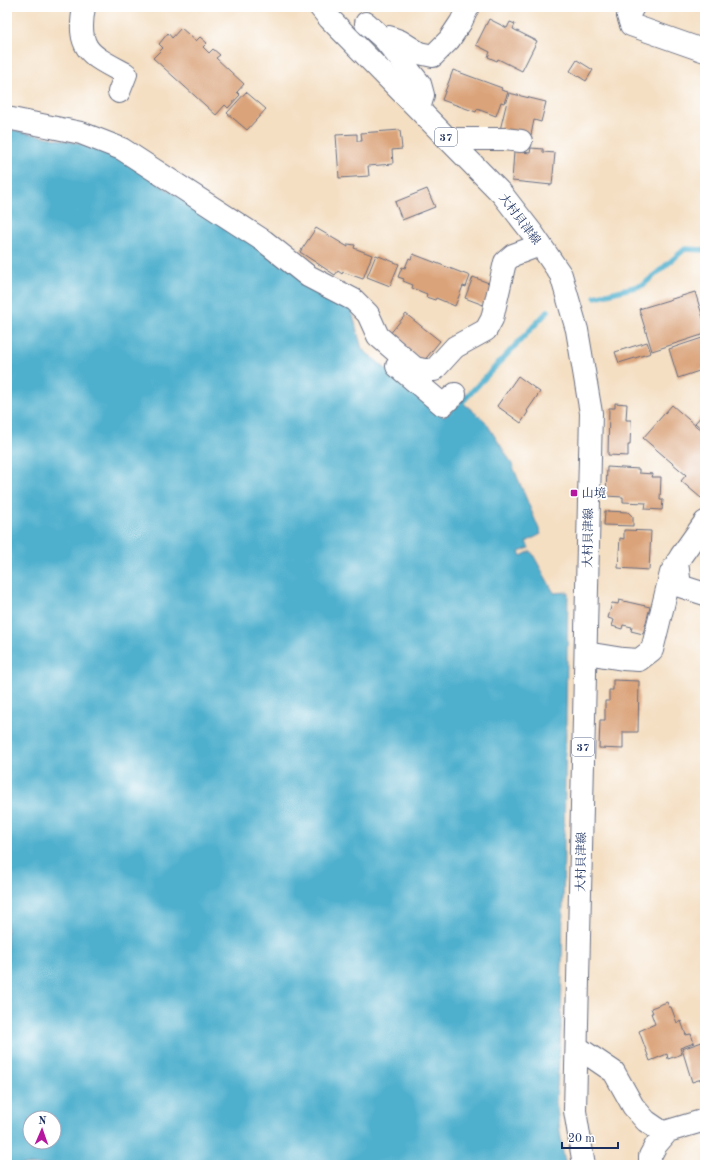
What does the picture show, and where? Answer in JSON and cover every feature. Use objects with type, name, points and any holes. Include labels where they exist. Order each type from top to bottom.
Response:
[{"type":"main road","points":[[84,7],[82,34],[85,45],[95,57],[126,74],[119,92]]},
{"type":"main road","name":"大村貝津線","points":[[320,7],[329,18],[502,194],[561,276],[577,330],[591,413],[575,1111],[584,1165]]},
{"type":"main road","points":[[384,40],[389,37],[400,41],[419,53],[433,56],[449,40],[461,22],[468,7]]},
{"type":"main road","points":[[633,7],[628,16],[631,25],[705,50]]},
{"type":"main road","points":[[366,23],[384,40],[420,84],[423,96],[419,109]]},
{"type":"main road","points":[[7,118],[81,133],[122,149],[264,241],[308,276],[354,300],[368,314],[378,336],[415,368],[434,370],[455,347],[486,330],[492,319],[505,262],[513,254],[540,245]]},
{"type":"main road","points":[[448,139],[504,139],[521,141]]},
{"type":"main road","points":[[359,305],[367,340],[443,406],[455,394]]},
{"type":"main road","points":[[586,653],[622,659],[639,660],[652,650],[671,573],[705,522]]},
{"type":"main road","points":[[677,562],[680,586],[705,594]]},
{"type":"main road","points":[[577,1047],[614,1072],[633,1106],[646,1121],[665,1134]]},
{"type":"main road","points":[[650,1165],[650,1156],[668,1131],[705,1120]]},
{"type":"water","points":[[7,129],[82,144],[117,157],[351,308],[362,349],[444,417],[462,402],[485,421],[511,462],[541,534],[526,542],[529,548],[519,552],[521,556],[531,551],[554,593],[568,592],[561,1029],[556,1102],[566,1165],[7,1165]]},
{"type":"building","points":[[489,19],[507,28],[510,22],[515,24],[513,29],[537,41],[522,71],[498,59],[497,61],[488,57],[490,52],[476,45]]},
{"type":"building","points":[[181,28],[196,41],[200,37],[207,43],[203,47],[209,53],[213,49],[220,55],[216,58],[244,84],[237,92],[240,95],[228,108],[225,105],[216,115],[153,58],[163,48],[159,44],[168,33],[172,38]]},
{"type":"building","points":[[577,60],[593,70],[586,81],[570,71]]},
{"type":"building","points":[[453,70],[502,88],[501,90],[508,92],[504,103],[501,102],[496,116],[477,109],[476,112],[442,100]]},
{"type":"building","points":[[246,92],[266,109],[247,130],[227,113]]},
{"type":"building","points":[[509,93],[546,102],[541,122],[534,120],[531,135],[500,130]]},
{"type":"building","points":[[400,130],[402,149],[392,150],[393,164],[368,166],[369,176],[339,178],[336,135],[357,134],[357,141],[362,141],[361,133]]},
{"type":"building","points":[[531,148],[543,149],[543,152],[555,153],[552,185],[512,181],[514,151],[530,153]]},
{"type":"building","points":[[427,189],[435,207],[402,220],[395,202]]},
{"type":"building","points":[[316,228],[348,247],[348,244],[355,245],[354,248],[372,255],[363,279],[343,272],[342,274],[338,271],[335,275],[300,252]]},
{"type":"building","points":[[413,254],[470,276],[466,287],[463,286],[455,306],[436,298],[435,300],[426,297],[427,294],[412,288],[413,285],[398,277],[402,267],[405,268],[409,258],[411,259]]},
{"type":"building","points":[[376,255],[399,264],[390,286],[367,277]]},
{"type":"building","points":[[473,277],[494,285],[486,306],[465,298]]},
{"type":"building","points":[[695,292],[705,324],[705,334],[652,351],[639,309]]},
{"type":"building","points":[[406,314],[440,341],[423,362],[389,335]]},
{"type":"building","points":[[705,337],[705,369],[678,378],[669,349]]},
{"type":"building","points":[[647,342],[651,353],[619,363],[615,352]]},
{"type":"building","points":[[518,376],[540,392],[521,423],[497,406]]},
{"type":"building","points":[[615,403],[627,404],[626,420],[631,420],[628,456],[608,455],[609,408],[615,408]]},
{"type":"building","points":[[672,405],[705,434],[705,487],[703,489],[705,490],[705,493],[701,498],[681,481],[686,475],[643,438]]},
{"type":"building","points":[[705,412],[705,432],[695,423]]},
{"type":"building","points":[[607,467],[639,469],[639,473],[653,474],[652,477],[661,477],[660,500],[663,500],[662,510],[645,509],[646,503],[623,502],[623,497],[606,496]]},
{"type":"building","points":[[605,511],[628,512],[633,517],[633,526],[604,525]]},
{"type":"building","points":[[624,530],[651,531],[649,570],[618,568],[620,538],[624,539]]},
{"type":"building","points":[[619,600],[650,607],[643,634],[631,631],[632,627],[623,625],[622,629],[612,626],[614,620],[608,618],[612,603],[618,604]]},
{"type":"building","points":[[613,680],[639,681],[638,732],[623,732],[623,749],[599,748],[600,720],[605,720],[605,701],[609,701],[609,690],[613,690]]},
{"type":"building","points":[[667,1002],[669,1007],[671,1007],[677,1023],[681,1021],[686,1035],[691,1034],[694,1043],[680,1048],[682,1054],[668,1059],[667,1054],[650,1061],[639,1031],[655,1024],[651,1013],[653,1013],[651,1008]]},
{"type":"building","points":[[702,1042],[705,1051],[705,1078],[692,1082],[682,1049]]},
{"type":"waterway","points":[[595,297],[643,285],[685,249],[705,250]]},
{"type":"waterway","points":[[462,402],[548,311]]},
{"type":"place","name":"山境","points":[[574,493]]}]
